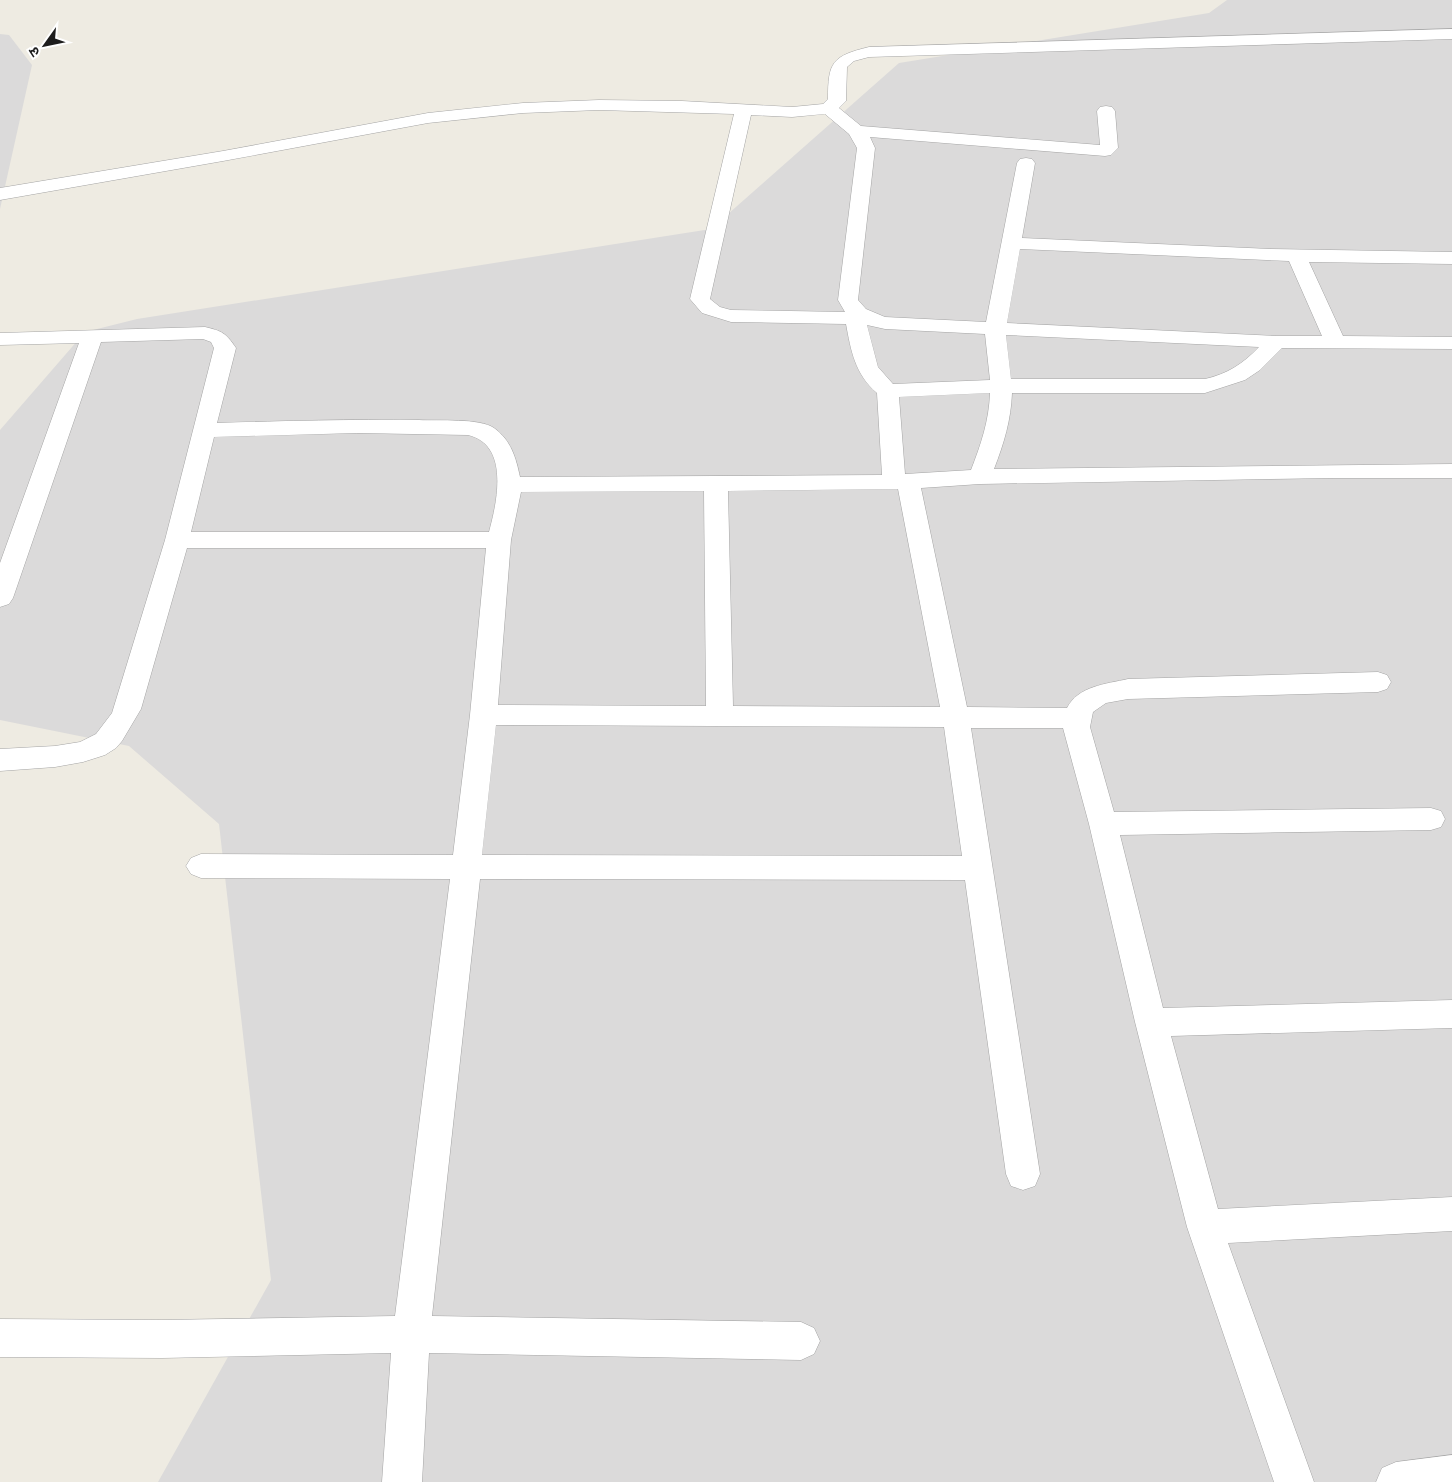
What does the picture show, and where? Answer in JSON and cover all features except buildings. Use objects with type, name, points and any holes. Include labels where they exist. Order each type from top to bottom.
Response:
[{"type":"street","points":[[0,194],[223,156],[428,118],[523,108],[599,105],[682,106],[812,112],[828,108],[837,101],[837,68],[843,60],[869,52],[1452,34]]},
{"type":"street","points":[[828,108],[857,130],[863,137],[866,148],[848,300],[860,318],[867,370],[876,381],[888,390],[1001,386],[1205,386],[1231,380],[1249,370],[1276,342]]},
{"type":"street","points":[[744,109],[700,299],[705,308],[716,313],[731,316],[860,318],[885,323],[1276,342],[1452,344]]},
{"type":"street","points":[[857,130],[1105,151],[1109,148],[1106,110]]},
{"type":"street","points":[[980,477],[994,437],[1000,412],[1001,386],[995,329],[1026,163]]},
{"type":"street","points":[[1011,243],[1297,256],[1452,258]]},
{"type":"street","points":[[1297,256],[1336,343]]},
{"type":"street","points":[[0,339],[205,333],[219,338],[225,348],[177,540],[128,710],[117,730],[105,742],[87,750],[64,755],[0,760]]},
{"type":"street","points":[[0,598],[92,337]]},
{"type":"street","points":[[888,390],[901,482],[956,718],[1024,1174]]},
{"type":"street","points":[[204,430],[357,426],[468,428],[485,432],[496,442],[504,455],[510,485],[509,500],[499,540],[484,715],[412,1334],[402,1482]]},
{"type":"street","points":[[510,485],[901,482],[980,477],[1333,471],[1452,471]]},
{"type":"street","points":[[716,484],[720,717]]},
{"type":"street","points":[[177,540],[499,540]]},
{"type":"street","points":[[1294,1482],[1205,1227],[1151,1022],[1103,824],[1076,727],[1081,707],[1098,695],[1128,689],[1378,682]]},
{"type":"street","points":[[484,715],[1078,718]]},
{"type":"street","points":[[1103,824],[1431,819]]},
{"type":"street","points":[[201,866],[979,868]]},
{"type":"street","points":[[1151,1022],[1452,1014]]},
{"type":"street","points":[[1205,1227],[1452,1214]]},
{"type":"street","points":[[0,1338],[162,1338],[412,1334],[801,1341]]},
{"type":"street","points":[[1396,1482],[1452,1476]]},
{"type":"shaded area","points":[[1227,0],[1452,0],[1452,1482],[158,1482],[271,1280],[219,824],[129,746],[0,720],[0,430],[85,332],[137,319],[711,229],[899,63],[1209,13]]},
{"type":"shaded area","points":[[0,34],[9,35],[32,65],[0,209]]}]
